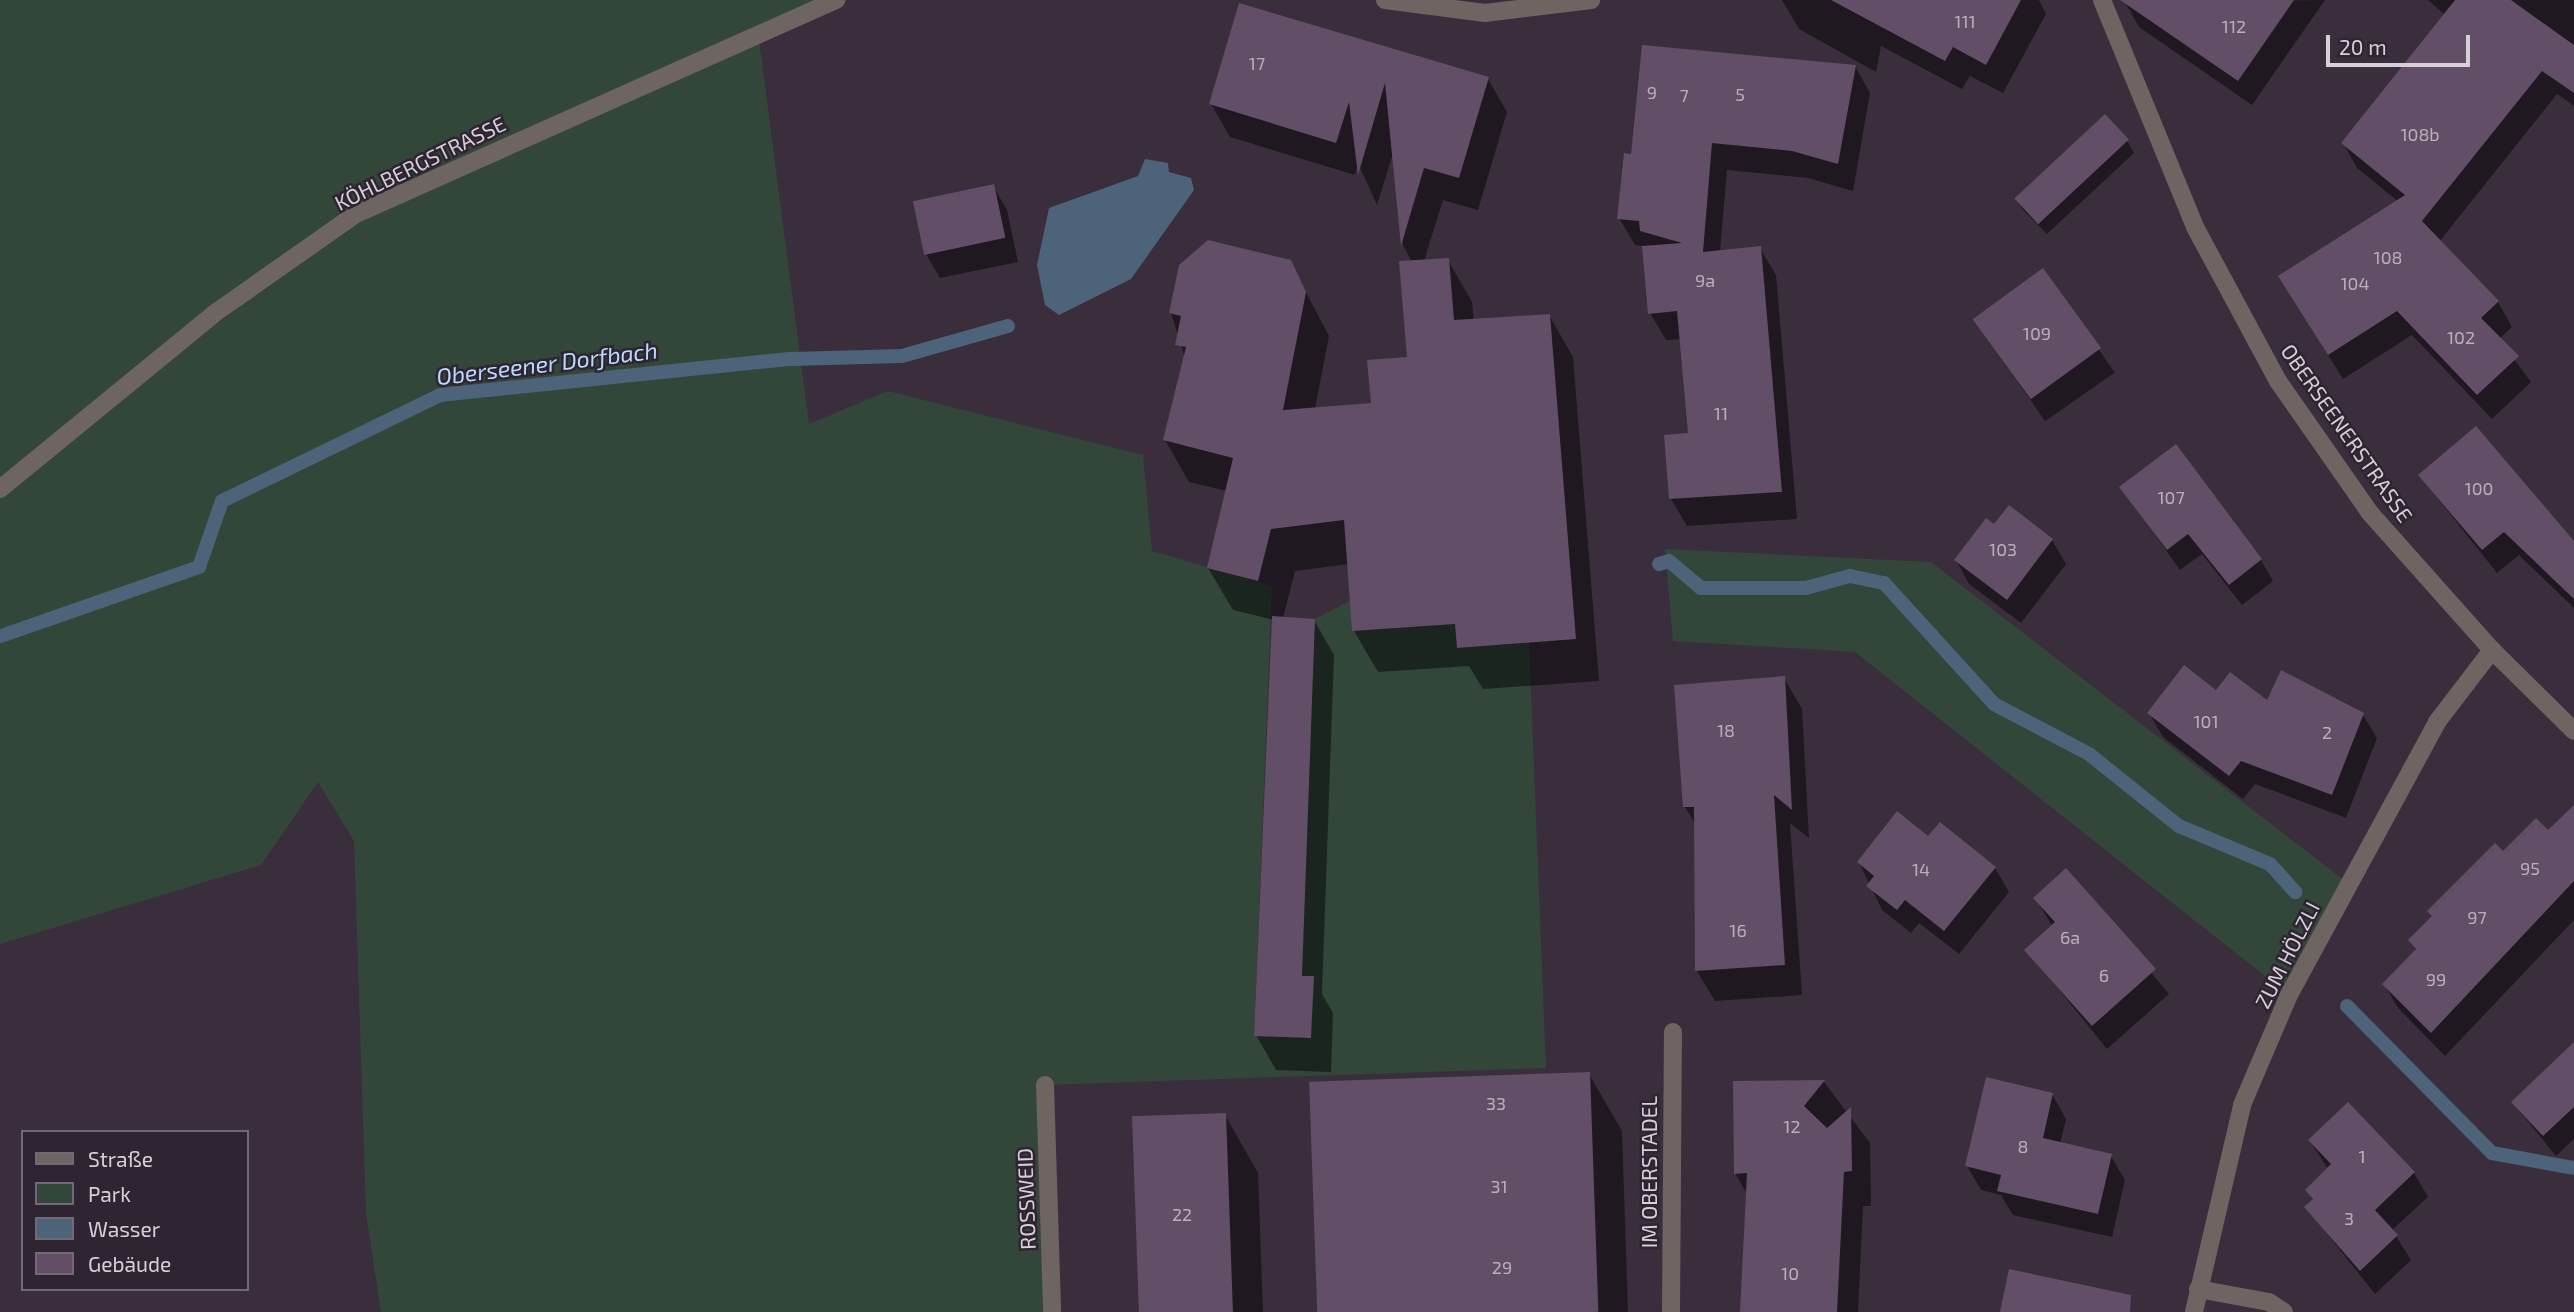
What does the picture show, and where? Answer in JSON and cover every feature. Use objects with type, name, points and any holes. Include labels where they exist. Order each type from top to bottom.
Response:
[{"type":"street","name":"KÖHLBERGSTRASSE","points":[[0,489],[215,313],[356,214],[836,0]]},
{"type":"street","points":[[1385,0],[1485,13],[1591,0]]},
{"type":"street","name":"OBERSEENERSTRASSE","points":[[2102,0],[2195,227],[2278,381],[2370,513],[2492,650],[2574,731]]},
{"type":"street","name":"ZUM HÖLZLI","points":[[2194,1312],[2242,1104],[2289,995],[2437,722],[2492,650]]},
{"type":"street","name":"IM OBERSTADEL","points":[[1671,1312],[1673,1032]]},
{"type":"street","name":"ROSSWEID","points":[[1045,1085],[1052,1312]]},
{"type":"street","points":[[2198,1289],[2269,1302],[2284,1312]]},
{"type":"green space","points":[[0,0],[836,0],[758,32],[809,424],[888,391],[1143,455],[1152,551],[1272,586],[1254,1035],[1311,1037],[1313,977],[1302,976],[1315,619],[1361,595],[1364,630],[1455,624],[1458,648],[1529,643],[1546,1068],[1045,1085],[1052,1312],[381,1312],[366,1213],[354,841],[318,782],[261,865],[0,944],[0,493],[342,226],[0,489]]},
{"type":"green space","points":[[1665,549],[1931,562],[2349,884],[2289,995],[1855,652],[1673,641]]},
{"type":"water","points":[[1145,159],[1168,163],[1169,172],[1191,178],[1194,190],[1131,279],[1059,315],[1045,305],[1037,265],[1049,208],[1138,176]]},
{"type":"building","points":[[1831,0],[2021,0],[1986,65],[1953,47],[1945,61]]},
{"type":"building","points":[[2120,0],[2294,0],[2238,81]]},
{"type":"building","points":[[2455,0],[2511,0],[2574,45],[2574,93],[2542,71],[2422,221],[2499,301],[2481,318],[2519,356],[2477,395],[2397,311],[2328,355],[2278,276],[2405,195],[2341,143]]},
{"type":"building","points":[[1239,3],[1489,77],[1459,178],[1424,168],[1401,246],[1385,83],[1358,175],[1349,102],[1336,143],[1209,104]]},
{"type":"building","points":[[1642,45],[1856,65],[1838,164],[1792,151],[1712,143],[1703,252],[1761,246],[1782,492],[1669,499],[1664,435],[1688,433],[1677,311],[1648,314],[1642,246],[1682,243],[1640,231],[1639,221],[1617,219],[1624,153],[1631,154]]},
{"type":"building","points":[[2105,114],[2129,140],[2038,224],[2014,199]]},
{"type":"building","points":[[994,184],[1005,238],[924,255],[913,201]]},
{"type":"building","points":[[1208,240],[1291,260],[1306,292],[1283,410],[1371,403],[1367,360],[1407,357],[1399,261],[1449,258],[1454,320],[1550,314],[1576,639],[1457,648],[1455,624],[1352,631],[1344,520],[1271,529],[1258,581],[1207,568],[1233,458],[1163,440],[1186,347],[1175,345],[1181,316],[1169,313],[1179,265]]},
{"type":"building","points":[[2043,268],[2101,348],[2031,399],[1973,319]]},
{"type":"building","points":[[2476,426],[2574,541],[2574,599],[2504,532],[2482,550],[2418,475]]},
{"type":"building","points":[[2176,444],[2262,559],[2229,585],[2188,534],[2167,550],[2119,487]]},
{"type":"building","points":[[2009,505],[2053,539],[2007,600],[1954,560],[1986,518],[1994,524]]},
{"type":"building","points":[[1272,616],[1315,619],[1302,976],[1314,976],[1311,1038],[1254,1036]]},
{"type":"building","points":[[2184,665],[2216,690],[2230,672],[2267,700],[2281,670],[2364,713],[2332,795],[2241,761],[2229,776],[2147,713]]},
{"type":"building","points":[[1785,676],[1792,810],[1774,795],[1785,965],[1695,971],[1694,807],[1683,807],[1674,685]]},
{"type":"building","points":[[2574,805],[2574,881],[2431,1033],[2382,984],[2416,949],[2408,940],[2432,916],[2427,911],[2495,843],[2503,851],[2536,818],[2548,830]]},
{"type":"building","points":[[1897,811],[1928,836],[1940,822],[1996,867],[1944,931],[1905,900],[1897,910],[1866,886],[1874,876],[1857,862]]},
{"type":"building","points":[[2066,868],[2156,969],[2092,1026],[2024,950],[2055,922],[2033,898]]},
{"type":"building","points":[[2574,1042],[2574,1107],[2543,1136],[2511,1102]]},
{"type":"building","points":[[1590,1072],[1598,1312],[1317,1312],[1309,1082]]},
{"type":"building","points":[[1986,1077],[2053,1093],[2043,1138],[2112,1154],[2098,1214],[1997,1191],[2001,1175],[1965,1166]]},
{"type":"building","points":[[1825,1080],[1804,1106],[1827,1128],[1851,1107],[1852,1171],[1844,1172],[1837,1312],[1740,1312],[1747,1173],[1734,1174],[1733,1081]]},
{"type":"building","points":[[2348,1102],[2415,1172],[2375,1210],[2398,1235],[2360,1271],[2304,1207],[2313,1199],[2305,1190],[2331,1164],[2308,1140]]},
{"type":"building","points":[[1226,1113],[1233,1312],[1139,1312],[1132,1116]]},
{"type":"building","points":[[2009,1269],[2131,1295],[2130,1312],[2000,1312]]},
{"type":"waterway","name":"Oberseener Dorfbach","points":[[1,636],[199,567],[222,501],[440,395],[791,359],[902,356],[1008,326]]},
{"type":"waterway","name":"Oberseener Dorfbach","points":[[1659,564],[1669,561],[1701,588],[1806,588],[1850,576],[1884,583],[1994,704],[2089,754],[2179,826],[2270,864],[2295,892]]},
{"type":"waterway","name":"Oberseener Dorfbach","points":[[2347,1006],[2492,1153],[2574,1168]]}]
